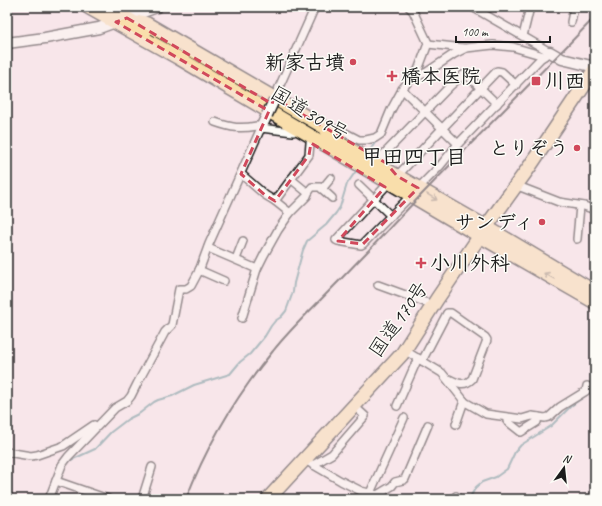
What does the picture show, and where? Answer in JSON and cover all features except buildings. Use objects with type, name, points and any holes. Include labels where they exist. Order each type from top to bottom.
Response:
[{"type":"highway","name":"国道309号","points":[[88,7],[121,20],[174,47],[397,176],[411,194],[435,210],[483,232],[595,302]]},
{"type":"highway","name":"国道309号","points":[[109,7],[138,35],[411,194],[595,292]]},
{"type":"highway","points":[[121,20],[147,24],[275,97],[386,163],[397,176]]},
{"type":"highway","points":[[138,35],[142,43],[265,120],[293,132],[385,187],[411,194]]},
{"type":"highway","name":"国道170号","points":[[268,499],[309,462],[354,406],[404,350],[433,305],[517,185],[595,68]]},
{"type":"street","points":[[7,43],[100,28],[157,7]]},
{"type":"street","points":[[49,499],[62,465],[115,408],[127,401],[131,396],[136,384],[165,332],[172,326],[179,289],[186,289],[191,286],[199,270],[209,244],[315,7]]},
{"type":"street","points":[[331,131],[337,129],[359,140],[375,138],[381,134],[402,89],[419,67],[428,44],[413,11],[409,7]]},
{"type":"street","points":[[416,18],[417,7]]},
{"type":"street","points":[[472,7],[482,10],[523,36],[547,54]]},
{"type":"street","points":[[523,36],[530,7]]},
{"type":"street","points":[[571,22],[574,7]]},
{"type":"street","points":[[428,44],[466,48],[493,45],[513,47],[547,54],[562,60],[595,68]]},
{"type":"street","points":[[411,79],[427,72],[466,48]]},
{"type":"street","points":[[385,187],[336,240],[363,244],[440,166],[458,144],[516,84],[547,54]]},
{"type":"street","points":[[397,176],[497,71],[502,72],[516,84]]},
{"type":"street","points":[[380,160],[383,155],[450,86],[463,75],[467,75],[497,104]]},
{"type":"street","points":[[402,89],[458,144]]},
{"type":"street","points":[[215,122],[233,128],[248,128],[257,126],[265,120]]},
{"type":"street","points":[[275,201],[309,155],[310,143]]},
{"type":"street","points":[[241,174],[265,195],[290,213]]},
{"type":"street","points":[[322,189],[332,178]]},
{"type":"street","points":[[291,179],[308,193]]},
{"type":"street","points":[[359,185],[391,216]]},
{"type":"street","points":[[517,185],[559,202],[595,210]]},
{"type":"street","points":[[242,318],[257,269],[278,230],[290,213],[307,196],[312,188],[320,187],[332,198]]},
{"type":"street","points":[[576,239],[580,206]]},
{"type":"street","points":[[236,259],[243,241]]},
{"type":"street","points":[[208,248],[257,269]]},
{"type":"street","points":[[199,270],[224,281]]},
{"type":"street","points":[[378,285],[433,305]]},
{"type":"street","points":[[397,406],[420,360],[447,313],[451,313],[485,337],[487,340],[472,380],[463,384],[457,383],[446,377]]},
{"type":"street","points":[[404,350],[442,373],[464,401],[486,414],[522,419],[532,416],[545,418],[549,417],[560,407],[586,391],[586,386]]},
{"type":"street","points":[[456,424],[464,401]]},
{"type":"street","points":[[507,417],[507,421],[521,432],[536,422],[538,417]]},
{"type":"street","points":[[370,493],[404,418]]},
{"type":"street","points":[[7,452],[31,456],[37,455],[63,446],[103,421]]},
{"type":"street","points":[[377,495],[392,486],[395,482],[405,479],[428,425]]},
{"type":"street","points":[[309,462],[361,491],[394,499]]},
{"type":"street","points":[[142,499],[152,467]]},
{"type":"street","points":[[56,482],[108,499]]},
{"type":"highlighted area","points":[[127,18],[272,104],[274,98],[386,163],[397,176],[418,188],[363,244],[338,241],[385,187],[311,143],[309,155],[275,201],[265,195],[241,174],[269,111],[116,22]]},
{"type":"waterway","points":[[368,153],[377,140]]},
{"type":"waterway","points":[[69,461],[95,449],[111,432],[154,402],[172,396],[194,385],[230,374],[240,362],[250,354],[275,321],[286,311],[293,292],[303,250],[307,241],[326,225],[336,213],[340,207],[347,184],[358,168]]},
{"type":"waterway","points":[[469,499],[476,487],[482,482],[496,477],[507,469],[515,452],[521,445],[551,426],[571,406],[595,389]]},
{"type":"railway","points":[[186,499],[203,459],[235,403],[280,342],[425,190],[595,17]]},
{"type":"place","name":"新家古墳","points":[[353,62]]},
{"type":"place","name":"橋本医院","points":[[392,76]]},
{"type":"place","name":"川西","points":[[536,81]]},
{"type":"place","name":"とりぞう","points":[[577,148]]},
{"type":"place","name":"サンディ","points":[[542,222]]},
{"type":"place","name":"小川外科","points":[[421,263]]},
{"type":"district","name":"甲田四丁目","points":[[414,157]]}]
